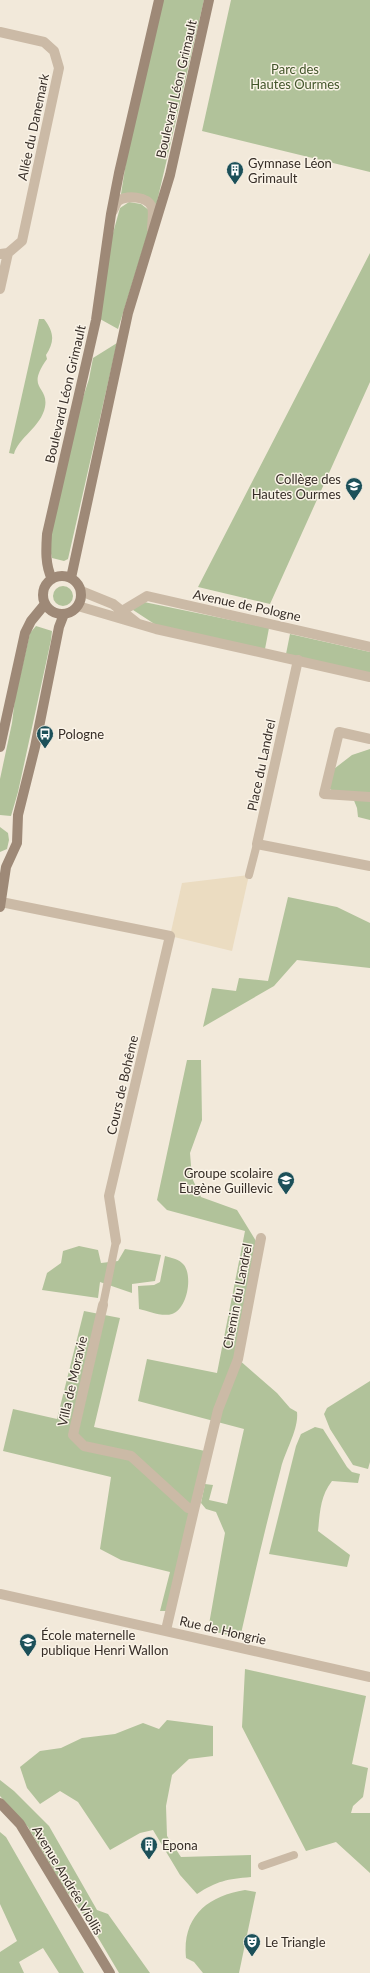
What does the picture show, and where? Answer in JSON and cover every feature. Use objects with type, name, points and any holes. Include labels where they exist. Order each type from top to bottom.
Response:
[{"type":"main road","name":"Boulevard Léon Grimault","points":[[52,579],[48,571],[47,534],[96,320],[111,214],[159,0]]},
{"type":"main road","name":"Boulevard Léon Grimault","points":[[71,578],[123,332],[152,229],[170,175],[209,0]]},
{"type":"main road","points":[[61,576],[71,578],[78,583],[81,591],[78,606],[74,610],[64,614],[51,611],[45,604],[44,590],[52,579],[61,576]]},
{"type":"main road","points":[[0,747],[25,633],[31,621],[45,604]]},
{"type":"main road","points":[[1,904],[6,867],[17,843],[19,833],[18,815],[35,747],[59,627],[64,614]]},
{"type":"main road","name":"Avenue Andrée Viollis","points":[[0,1803],[20,1824],[110,1973]]},
{"type":"street","name":"Allée du Danemark","points":[[0,32],[44,42],[54,52],[59,68],[22,241],[4,254]]},
{"type":"street","name":"Boulevard Léon Grimault","points":[[111,214],[118,202],[128,198],[140,198],[147,201],[152,207],[152,229]]},
{"type":"street","points":[[0,289],[4,254]]},
{"type":"street","points":[[81,591],[107,601],[138,624]]},
{"type":"street","name":"Avenue de Pologne","points":[[122,611],[147,596],[370,647]]},
{"type":"street","points":[[78,606],[138,624],[370,677]]},
{"type":"street","name":"Place du Landrel","points":[[249,876],[298,660]]},
{"type":"street","points":[[370,738],[339,732],[324,794],[370,797]]},
{"type":"street","points":[[257,844],[370,866]]},
{"type":"street","name":"Cours de Bohême","points":[[1,904],[170,936],[109,1196],[116,1241]]},
{"type":"street","name":"Chemin du Landrel","points":[[194,1510],[218,1410],[238,1359],[262,1238]]},
{"type":"street","points":[[102,1306],[116,1241]]},
{"type":"street","name":"Villa de Moravie","points":[[102,1306],[73,1435],[84,1446],[131,1456],[188,1508],[194,1510]]},
{"type":"street","points":[[166,1630],[194,1510]]},
{"type":"street","name":"Rue de Hongrie","points":[[0,1594],[166,1630],[370,1677]]},
{"type":"street","points":[[262,1866],[294,1855]]},
{"type":"green space","points":[[162,0],[204,0],[156,206],[135,193],[121,194],[129,143]]},
{"type":"green space","name":"Parc des Hautes Ourmes","points":[[231,0],[370,0],[370,172],[202,131]]},
{"type":"green space","points":[[129,202],[141,204],[150,211],[149,229],[118,329],[100,319],[111,240],[120,208]]},
{"type":"green space","points":[[370,253],[370,382],[270,604],[198,587]]},
{"type":"green space","points":[[39,319],[44,319],[50,328],[52,337],[51,345],[46,355],[47,359],[38,376],[39,386],[44,395],[45,407],[39,421],[16,448],[14,454],[9,453]]},
{"type":"green space","points":[[117,343],[68,559],[64,561],[52,558],[50,549],[50,535],[77,416],[89,379],[93,358]]},
{"type":"green space","points":[[63,586],[70,589],[73,596],[70,603],[63,606],[56,603],[53,596],[56,589]]},
{"type":"green space","points":[[144,602],[269,628],[265,649],[156,625],[130,608]]},
{"type":"green space","points":[[36,626],[52,631],[51,640],[18,792],[11,816],[0,815],[0,779],[12,723],[15,698],[30,633]]},
{"type":"green space","points":[[290,634],[370,652],[370,673],[286,654]]},
{"type":"green space","points":[[370,749],[370,820],[358,817],[357,808],[353,798],[334,792],[330,789],[330,772],[352,755]]},
{"type":"green space","points":[[0,827],[8,833],[9,840],[7,849],[0,852]]},
{"type":"green space","points":[[288,897],[337,907],[370,923],[370,968],[297,960],[274,986],[203,1027],[212,988],[236,991],[239,978],[268,981]]},
{"type":"green space","points":[[187,1060],[201,1060],[202,1120],[190,1153],[192,1178],[201,1197],[237,1210],[256,1241],[238,1359],[277,1393],[290,1408],[297,1412],[296,1426],[281,1468],[240,1638],[208,1630],[225,1533],[216,1512],[206,1509],[201,1503],[205,1484],[213,1485],[209,1500],[227,1504],[244,1429],[138,1401],[147,1359],[217,1373],[245,1231],[167,1210],[157,1200]]},
{"type":"green space","points":[[79,1246],[98,1250],[101,1263],[118,1261],[125,1249],[161,1255],[155,1281],[132,1284],[132,1293],[100,1282],[98,1298],[42,1290],[47,1273],[61,1263],[63,1251]]},
{"type":"green space","points":[[165,1256],[180,1261],[187,1270],[188,1277],[185,1299],[177,1311],[168,1315],[139,1309],[138,1286],[154,1285],[160,1282]]},
{"type":"green space","points":[[84,1311],[120,1318],[94,1427],[205,1451],[167,1611],[160,1611],[170,1572],[121,1560],[100,1549],[111,1477],[3,1451],[13,1409],[57,1419]]},
{"type":"green space","points":[[370,1381],[370,1462],[368,1469],[353,1465],[330,1429],[324,1414],[327,1408]]},
{"type":"green space","points":[[315,1427],[323,1429],[347,1467],[352,1472],[360,1474],[358,1483],[332,1481],[325,1493],[320,1511],[318,1531],[350,1555],[347,1567],[269,1554],[296,1446],[301,1434]]},
{"type":"green space","points":[[245,1669],[366,1696],[352,1764],[368,1768],[363,1797],[353,1806],[351,1813],[370,1813],[370,1873],[336,1842],[306,1851],[242,1727]]},
{"type":"green space","points":[[167,1720],[213,1726],[213,1756],[189,1759],[172,1775],[166,1806],[167,1836],[181,1857],[251,1855],[251,1877],[222,1881],[197,1894],[180,1875],[153,1830],[140,1833],[110,1850],[78,1802],[60,1791],[40,1804],[27,1788],[20,1767],[40,1751],[61,1748],[82,1738],[115,1734],[143,1723],[159,1729]]},
{"type":"green space","points":[[0,1780],[14,1791],[49,1826],[97,1910],[108,1914],[150,1973],[119,1973],[90,1924],[64,1888],[28,1827],[0,1796]]},
{"type":"green space","points":[[0,1832],[6,1837],[84,1973],[59,1973],[43,1948],[19,1962],[24,1973],[0,1973],[0,1952],[17,1941],[0,1904]]},
{"type":"green space","points":[[245,1890],[256,1892],[239,1973],[203,1973],[194,1962],[186,1958],[188,1931],[193,1920],[209,1903],[219,1897]]},
{"type":"shaded area","points":[[249,875],[232,951],[170,936],[182,883]]},
{"type":"place","name":"Gymnase Léon Grimault","points":[[235,185]]},
{"type":"place","name":"Collège des Hautes Ourmes","points":[[354,501]]},
{"type":"place","name":"Pologne","points":[[45,749]]},
{"type":"place","name":"Groupe scolaire Eugène Guillevic","points":[[286,1195]]},
{"type":"place","name":"École maternelle publique Henri Wallon","points":[[28,1657]]},
{"type":"place","name":"Epona","points":[[149,1860]]},
{"type":"place","name":"Le Triangle","points":[[252,1957]]}]
